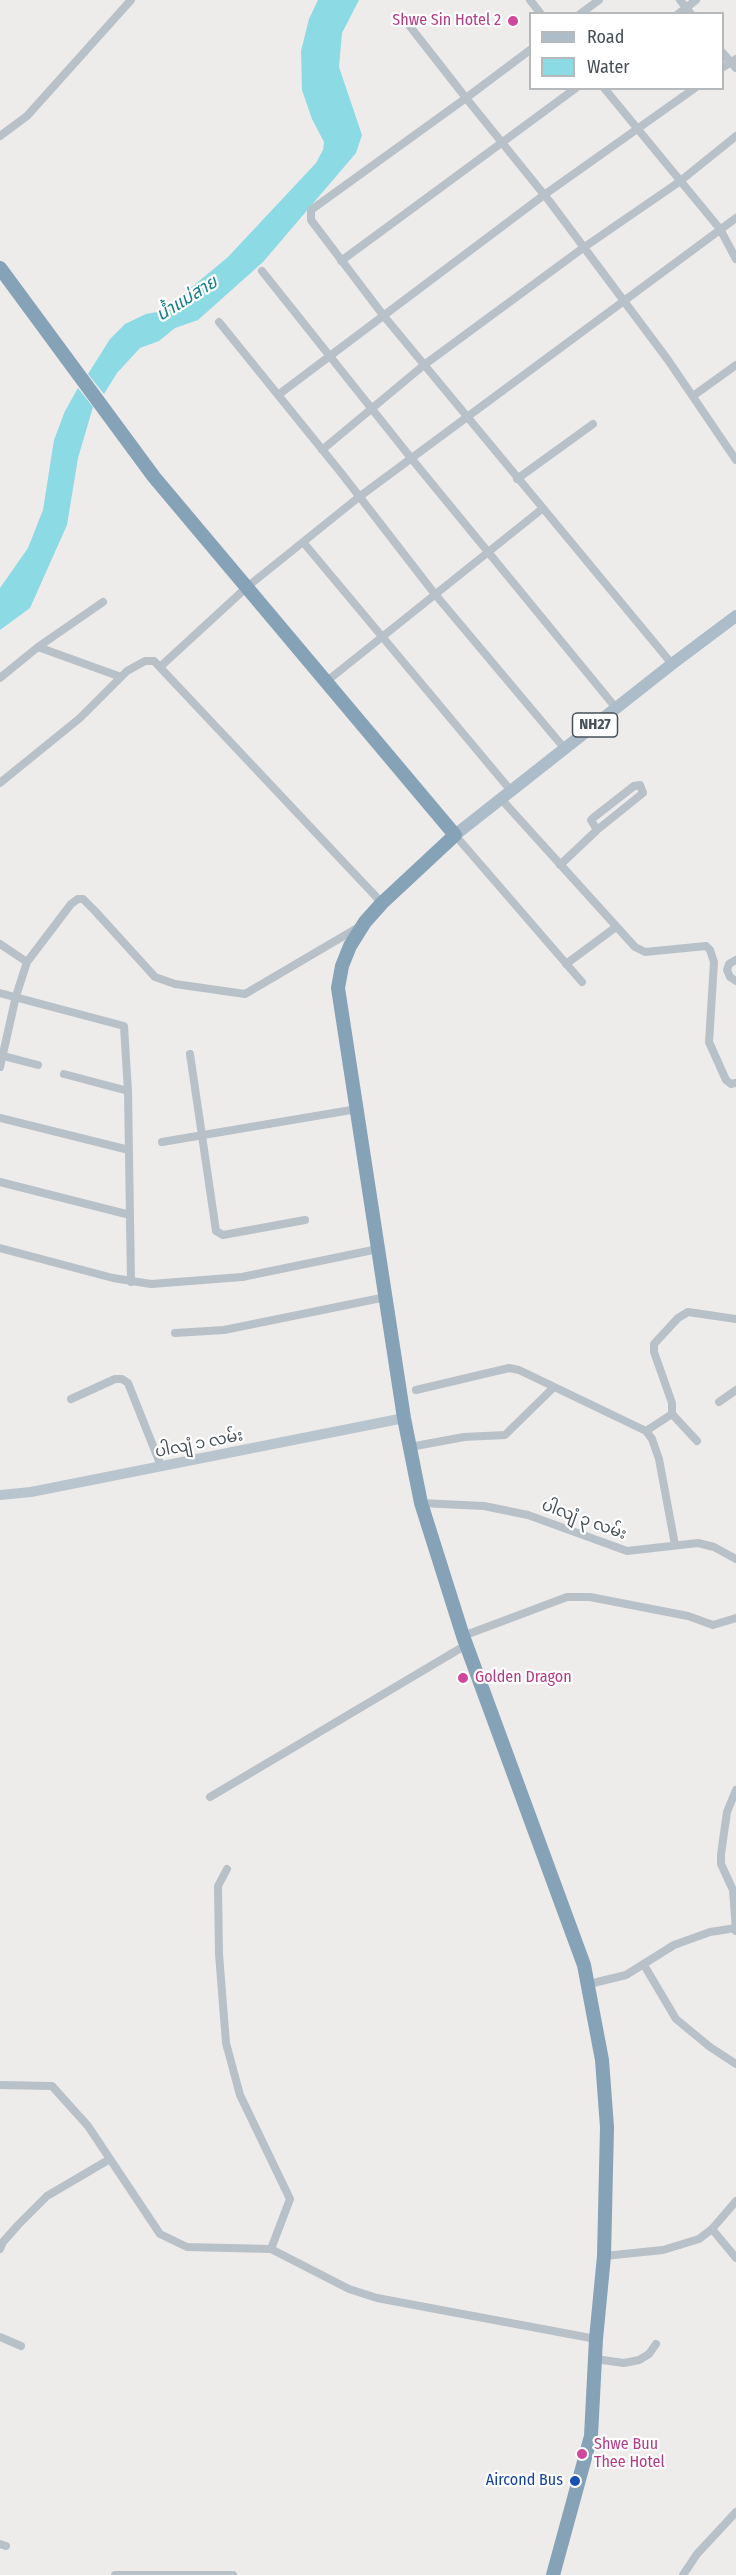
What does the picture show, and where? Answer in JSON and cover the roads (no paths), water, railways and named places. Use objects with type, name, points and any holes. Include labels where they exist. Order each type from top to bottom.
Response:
[{"type":"highway","points":[[0,268],[154,477],[455,835]]},
{"type":"highway","name":"NH27","points":[[455,835],[382,903],[363,924],[342,966],[338,988],[404,1418],[421,1503],[464,1640],[584,1965],[602,2060],[607,2127],[604,2256],[596,2338],[591,2436],[553,2575]]},
{"type":"main road","name":"NH27","points":[[455,835],[736,616]]},
{"type":"street","points":[[0,136],[27,116],[131,0]]},
{"type":"street","points":[[530,0],[539,12]]},
{"type":"street","points":[[583,12],[599,0]]},
{"type":"street","points":[[680,0],[688,11],[696,0]]},
{"type":"street","points":[[400,15],[544,195],[693,396],[736,460]]},
{"type":"street","points":[[529,51],[311,210],[311,220],[383,315],[672,664]]},
{"type":"street","points":[[341,261],[502,145],[573,90]]},
{"type":"street","points":[[606,90],[720,229],[736,259]]},
{"type":"street","points":[[278,395],[544,195],[692,90]]},
{"type":"street","points":[[322,450],[424,365],[583,248],[679,182],[736,136]]},
{"type":"street","points":[[160,667],[247,587],[359,497],[736,218]]},
{"type":"street","points":[[262,271],[411,458],[616,708]]},
{"type":"street","points":[[219,322],[434,593],[565,749]]},
{"type":"street","points":[[693,396],[736,365]]},
{"type":"street","points":[[517,478],[593,424]]},
{"type":"street","points":[[727,447],[736,441]]},
{"type":"street","points":[[327,681],[434,593],[542,509]]},
{"type":"street","points":[[303,542],[382,636],[560,865],[635,947],[645,952],[706,946],[727,970],[730,977],[736,981]]},
{"type":"street","points":[[0,678],[38,647],[103,602]]},
{"type":"street","points":[[38,647],[121,677]]},
{"type":"street","points":[[0,783],[80,718],[127,671],[145,661],[154,661],[382,903]]},
{"type":"street","points":[[560,865],[597,830],[643,793],[640,785],[634,786],[591,820],[597,830]]},
{"type":"street","points":[[455,835],[582,982]]},
{"type":"street","points":[[0,1067],[16,996],[27,962],[71,904],[78,899],[83,899],[95,911],[155,977],[175,984],[245,994],[363,924]]},
{"type":"street","points":[[566,964],[616,927]]},
{"type":"street","points":[[0,944],[27,962]]},
{"type":"street","points":[[710,950],[714,962],[710,1042],[726,1080],[731,1084],[736,1083]]},
{"type":"street","points":[[727,970],[729,964],[736,960]]},
{"type":"street","points":[[0,993],[124,1026],[128,1091],[131,1282]]},
{"type":"street","points":[[190,1054],[216,1231],[223,1235],[305,1220]]},
{"type":"street","points":[[2,1055],[38,1065]]},
{"type":"street","points":[[64,1074],[128,1091]]},
{"type":"street","points":[[162,1142],[357,1109]]},
{"type":"street","points":[[0,1118],[129,1150]]},
{"type":"street","points":[[0,1182],[130,1215]]},
{"type":"street","points":[[0,1248],[131,1282],[159,1284],[242,1276],[378,1249]]},
{"type":"street","points":[[175,1333],[224,1330],[386,1297]]},
{"type":"street","points":[[697,1441],[672,1414],[672,1403],[654,1352],[654,1344],[678,1318],[688,1312],[736,1319]]},
{"type":"street","points":[[416,1390],[509,1368],[519,1370],[646,1431],[652,1439],[659,1459],[675,1545]]},
{"type":"street","points":[[71,1399],[115,1379],[122,1379],[128,1383],[161,1466]]},
{"type":"street","points":[[410,1447],[464,1437],[505,1435],[554,1387]]},
{"type":"street","points":[[719,1402],[736,1390]]},
{"type":"street","points":[[646,1431],[672,1414]]},
{"type":"street","name":"ပါလျံ ၁ လမ်း","points":[[0,1496],[404,1418]]},
{"type":"street","name":"ပါလျံ ၃ လမ်း","points":[[421,1503],[484,1506],[528,1515],[627,1551],[698,1544],[714,1547],[736,1559]]},
{"type":"street","points":[[210,1797],[464,1640],[567,1597],[590,1597],[688,1616],[713,1625],[736,1618]]},
{"type":"street","points":[[589,1984],[626,1975],[674,1945],[710,1932],[735,1929],[733,1890],[721,1864],[721,1854],[728,1812],[736,1790]]},
{"type":"street","points":[[227,1869],[218,1886],[219,1954],[226,2043],[240,2095],[290,2199],[271,2249]]},
{"type":"street","points":[[644,1965],[676,2019],[710,2047],[736,2064]]},
{"type":"street","points":[[0,2085],[52,2086],[88,2126],[160,2234],[187,2247],[271,2249],[349,2289],[377,2298],[596,2338]]},
{"type":"street","points":[[1,2244],[30,2211],[47,2196],[110,2159]]},
{"type":"street","points":[[604,2256],[663,2250],[699,2239],[712,2229],[736,2201]]},
{"type":"street","points":[[712,2229],[736,2258]]},
{"type":"street","points":[[0,2337],[21,2346]]},
{"type":"street","points":[[595,2359],[624,2363],[639,2360],[656,2344]]},
{"type":"street","points":[[683,2575],[697,2554],[736,2512]]},
{"type":"street","points":[[115,2575],[232,2575]]},
{"type":"water","name":"น้ำแม่สาย","points":[[318,0],[359,0],[342,33],[339,67],[362,135],[356,153],[263,262],[198,320],[175,328],[159,341],[140,348],[117,373],[104,394],[88,374],[110,339],[125,324],[146,314],[163,311],[228,257],[316,163],[323,150],[324,142],[312,119],[302,90],[301,51],[309,19]]},
{"type":"water","points":[[78,388],[93,407],[78,458],[67,525],[30,608],[0,630],[0,588],[28,548],[43,510],[54,440],[65,411]]},
{"type":"place","name":"Shwe Sin Hotel 2","points":[[513,21]]},
{"type":"place","name":"Golden Dragon","points":[[463,1678]]},
{"type":"place","name":"Shwe Buu Thee Hotel","points":[[582,2454]]},
{"type":"place","name":"Aircond Bus","points":[[575,2481]]}]
